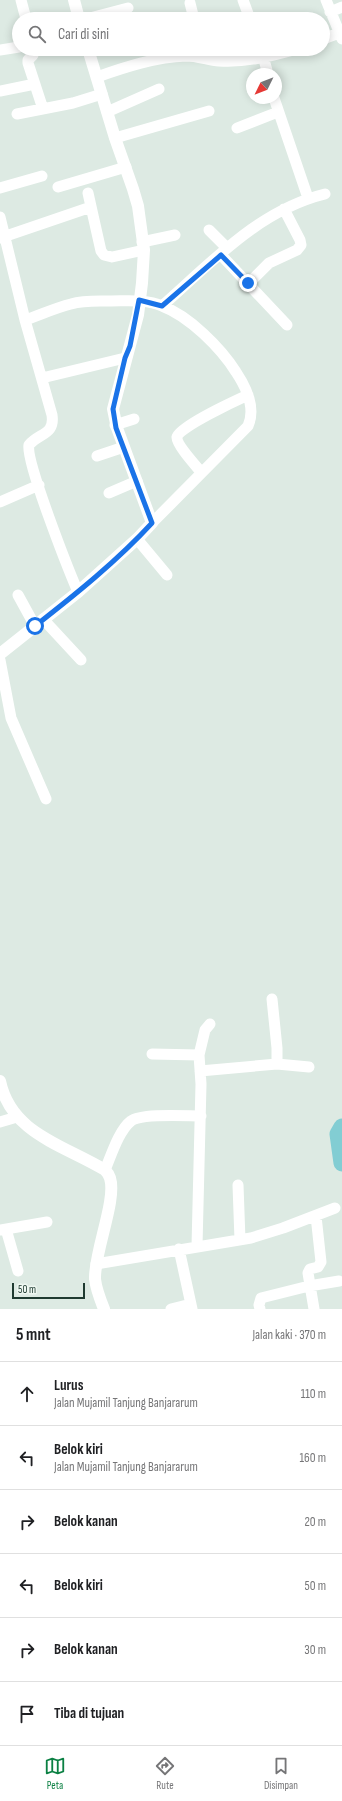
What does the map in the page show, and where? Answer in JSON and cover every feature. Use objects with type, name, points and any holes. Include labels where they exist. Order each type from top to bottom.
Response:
[{"type":"street","points":[[21,0],[24,12]]},
{"type":"street","points":[[74,0],[77,12]]},
{"type":"street","points":[[243,0],[247,12]]},
{"type":"street","points":[[326,0],[341,36],[330,38]]},
{"type":"street","points":[[190,3],[192,12]]},
{"type":"street","points":[[330,12],[342,7]]},
{"type":"street","points":[[113,12],[128,8]]},
{"type":"street","points":[[0,50],[12,48]]},
{"type":"street","points":[[32,56],[28,61],[43,109]]},
{"type":"street","points":[[90,56],[115,138],[138,206],[143,246],[142,283],[132,339],[125,358],[113,405],[115,425],[152,523]]},
{"type":"street","points":[[97,78],[128,68],[164,59],[184,56]]},
{"type":"street","points":[[208,56],[220,61],[247,56]]},
{"type":"street","points":[[264,56],[267,68]]},
{"type":"street","points":[[0,91],[35,84]]},
{"type":"street","points":[[107,112],[159,89]]},
{"type":"street","points":[[16,114],[43,109],[102,94]]},
{"type":"street","points":[[276,104],[308,198]]},
{"type":"street","points":[[115,138],[209,111]]},
{"type":"street","points":[[237,128],[278,112]]},
{"type":"street","points":[[58,187],[126,167]]},
{"type":"street","points":[[0,188],[42,176]]},
{"type":"street","points":[[88,193],[101,251],[108,257],[175,235]]},
{"type":"street","points":[[162,306],[238,238],[255,226],[284,209],[308,198],[325,194]]},
{"type":"street","points":[[2,237],[91,207]]},
{"type":"street","points":[[248,283],[269,263],[297,250],[301,245],[300,240],[284,209]]},
{"type":"street","points":[[0,217],[2,237],[53,421],[49,430],[32,442],[28,447],[30,459],[78,592]]},
{"type":"street","points":[[209,230],[248,283],[287,325]]},
{"type":"street","points":[[0,654],[78,592],[137,539],[201,472],[248,426],[252,414],[248,395],[228,358],[215,344],[192,325],[162,306],[139,300],[91,301],[72,303],[25,320]]},
{"type":"street","points":[[42,378],[125,358]]},
{"type":"street","points":[[201,472],[180,445],[178,435],[209,415],[248,395]]},
{"type":"street","points":[[115,425],[134,419]]},
{"type":"street","points":[[97,456],[124,447]]},
{"type":"street","points":[[109,493],[137,481]]},
{"type":"street","points":[[0,502],[39,485]]},
{"type":"street","points":[[137,539],[167,576]]},
{"type":"street","points":[[18,595],[39,622],[81,660]]},
{"type":"street","points":[[0,660],[11,718],[46,799]]},
{"type":"street","points":[[272,999],[277,1048],[277,1064]]},
{"type":"street","points":[[197,1246],[201,1116],[199,1055],[205,1030],[210,1024]]},
{"type":"street","points":[[152,1054],[180,1053],[199,1055]]},
{"type":"street","points":[[200,1072],[277,1064],[309,1067]]},
{"type":"street","points":[[0,1081],[5,1100],[17,1117],[34,1131],[65,1149],[93,1162],[105,1170],[110,1178],[110,1196],[96,1264],[95,1279],[97,1291],[104,1309]]},
{"type":"street","points":[[105,1170],[123,1129],[134,1119],[151,1116],[201,1116]]},
{"type":"street","points":[[0,1122],[17,1117]]},
{"type":"street","points":[[238,1185],[240,1240]]},
{"type":"street","points":[[96,1264],[240,1240],[283,1228],[334,1208]]},
{"type":"street","points":[[314,1309],[308,1273],[310,1269],[318,1267],[321,1262],[316,1216]]},
{"type":"street","points":[[18,1271],[3,1230],[47,1222]]},
{"type":"street","points":[[171,1309],[192,1307],[179,1249]]},
{"type":"street","points":[[260,1309],[259,1304],[261,1298],[309,1286],[339,1281]]},
{"type":"waterway","points":[[342,1127],[338,1134],[342,1163]]},
{"type":"route","points":[[35,626],[78,592],[137,539],[152,523],[116,428],[113,409],[114,399],[138,315],[139,300],[162,306],[221,255],[248,283]]}]
